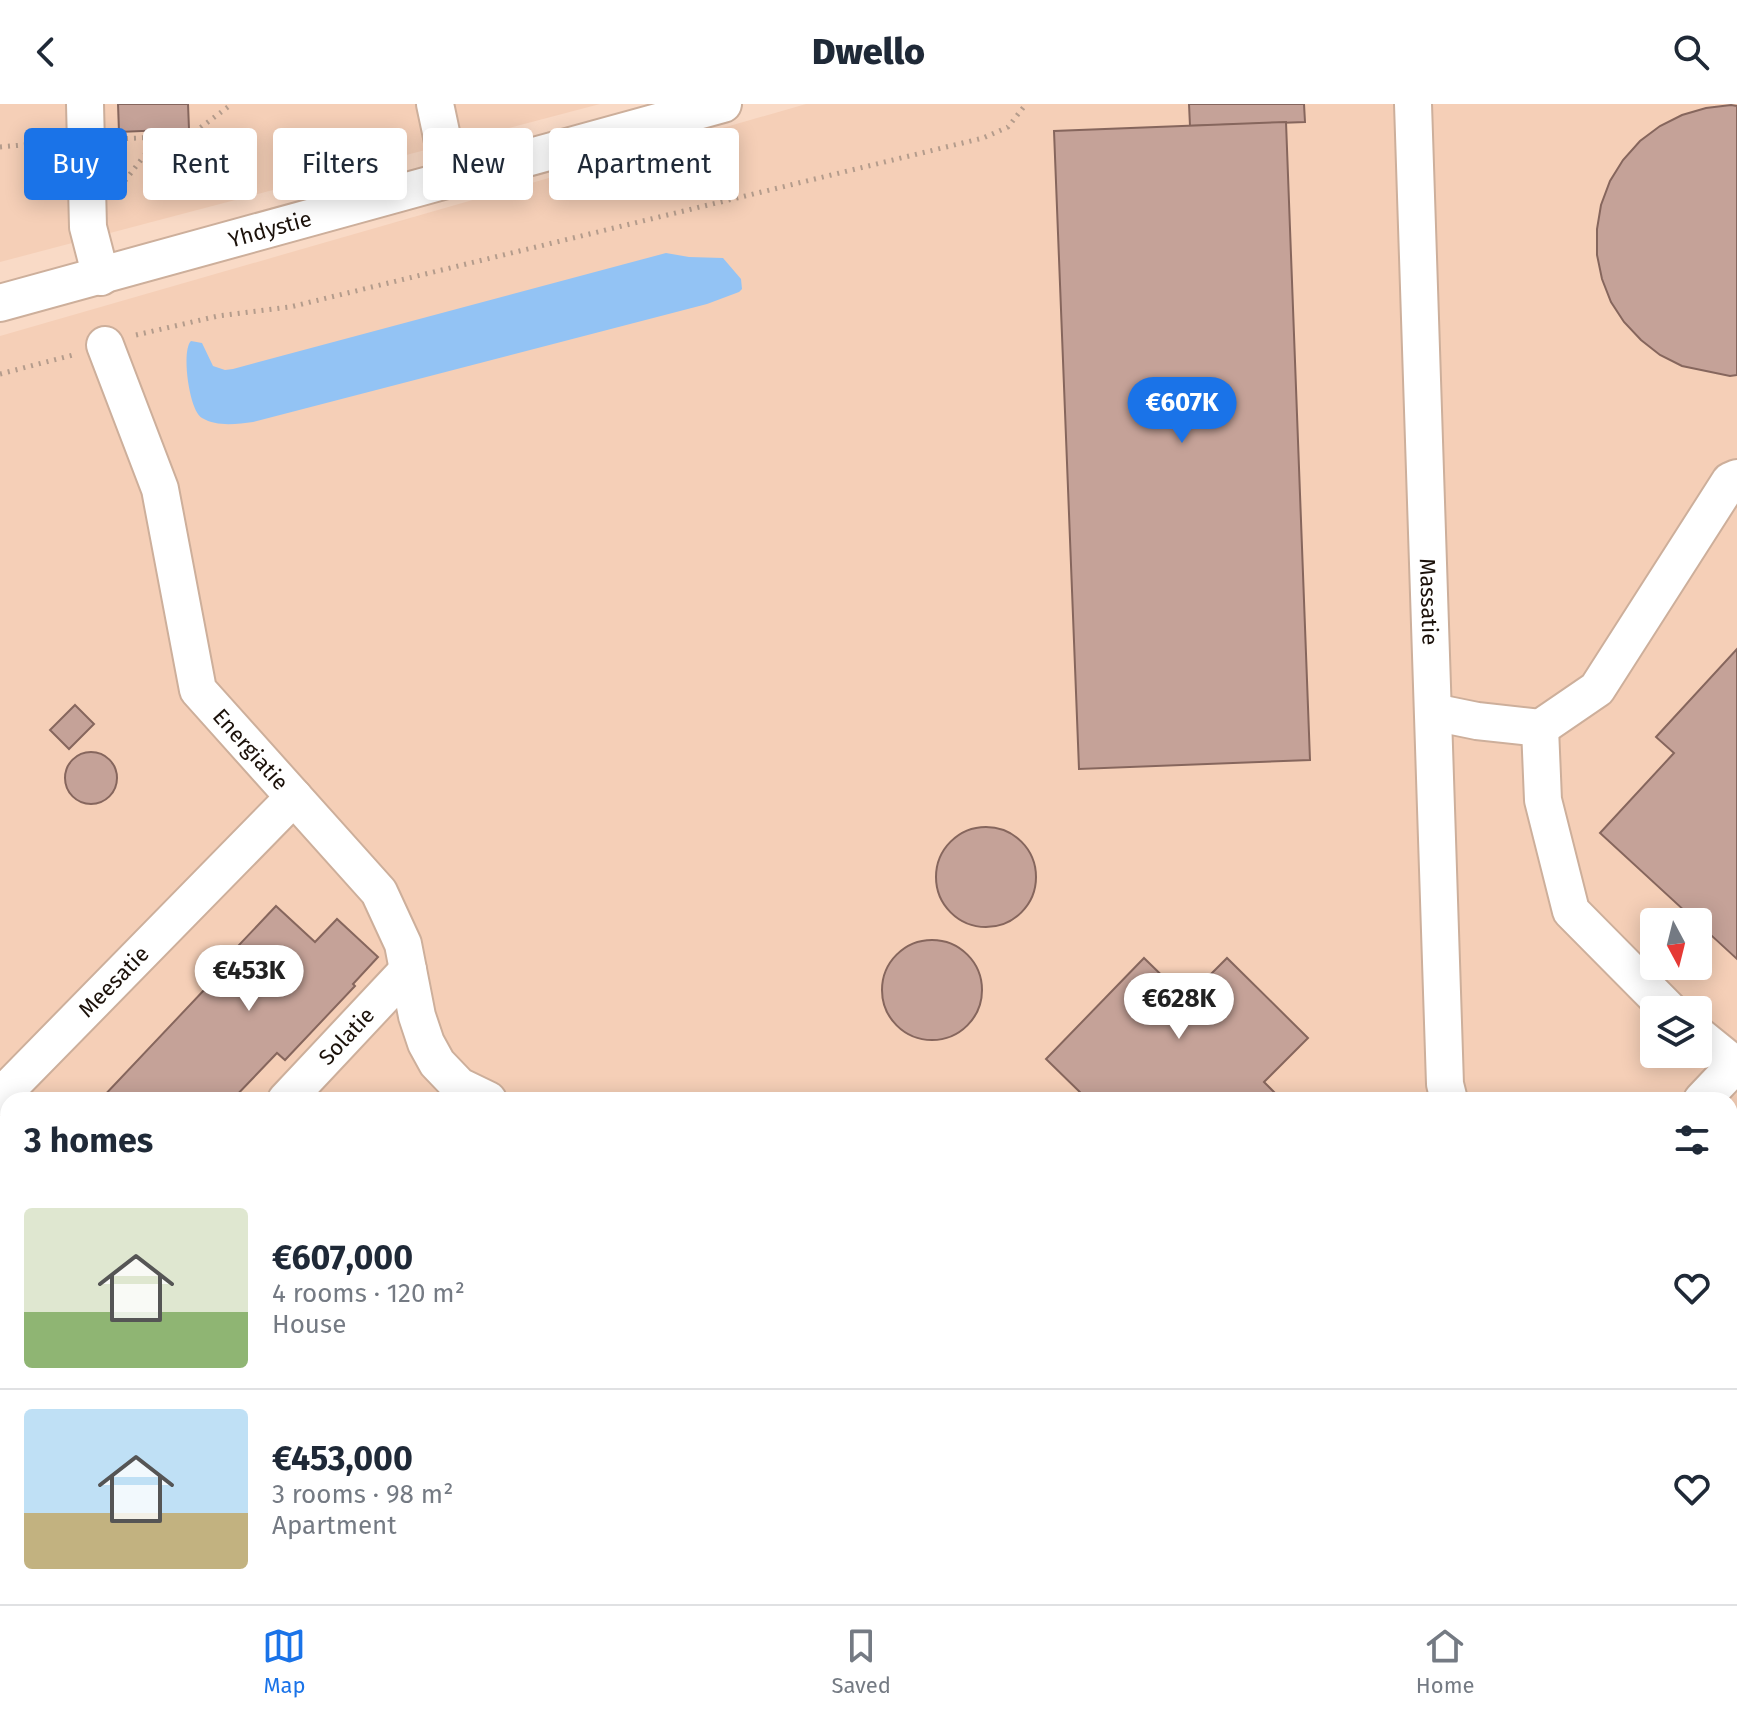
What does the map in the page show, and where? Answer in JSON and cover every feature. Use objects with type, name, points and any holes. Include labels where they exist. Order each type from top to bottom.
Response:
[{"type":"lane","points":[[85,104],[88,227],[101,277]]},
{"type":"lane","points":[[435,104],[440,128]]},
{"type":"lane","name":"Yhdystie","points":[[533,156],[723,104]]},
{"type":"lane","name":"Massatie","points":[[1413,104],[1447,1092]]},
{"type":"lane","name":"Yhdystie","points":[[0,303],[423,187]]},
{"type":"lane","name":"Energiatie","points":[[105,345],[160,489],[198,690],[379,892],[403,944],[426,1043],[437,1063],[459,1086],[471,1092]]},
{"type":"lane","points":[[1433,712],[1540,728],[1597,689],[1730,481],[1737,478]]},
{"type":"lane","points":[[1540,728],[1543,800],[1571,911],[1655,996]]},
{"type":"lane","name":"Meesatie","points":[[3,1092],[14,1071],[294,797]]},
{"type":"lane","name":"Solatie","points":[[294,1092],[408,970]]},
{"type":"lane","points":[[1710,1092],[1736,1064],[1712,1046]]},
{"type":"path","points":[[160,328],[218,316],[290,307],[983,138],[1008,127],[1026,104]]},
{"type":"shaded area","points":[[0,104],[600,104],[509,128],[423,128],[423,151],[407,155],[407,128],[273,128],[273,190],[257,194],[257,128],[143,128],[143,200],[235,200],[0,262]]},
{"type":"shaded area","points":[[806,104],[1737,104],[1737,1092],[0,1092],[0,336],[472,200],[533,200],[533,183],[549,178],[549,200],[739,200],[739,128],[723,128]]},
{"type":"water","points":[[666,253],[723,258],[741,279],[742,289],[707,304],[253,422],[214,423],[202,418],[193,404],[187,367],[191,341],[202,343],[213,366],[233,369]]},
{"type":"building","points":[[118,104],[188,104],[189,128],[143,128],[143,131],[127,132],[127,128],[119,128]]},
{"type":"building","points":[[1189,104],[1304,104],[1305,122],[1190,126]]},
{"type":"building","points":[[1737,106],[1737,375],[1730,376],[1682,366],[1660,355],[1624,322],[1611,302],[1602,279],[1597,255],[1597,229],[1601,205],[1610,181],[1640,141],[1682,115]]},
{"type":"building","points":[[1286,122],[1310,760],[1079,769],[1054,131]]},
{"type":"building","points":[[1737,649],[1737,959],[1712,936],[1712,908],[1682,908],[1600,833],[1674,753],[1656,737]]},
{"type":"building","points":[[75,705],[94,724],[69,749],[50,730]]},
{"type":"building","points":[[91,752],[109,760],[117,778],[109,796],[91,804],[73,796],[65,778],[73,760]]},
{"type":"building","points":[[986,827],[1014,835],[1028,849],[1036,877],[1028,905],[1014,919],[986,927],[958,919],[944,905],[936,877],[944,849],[958,835]]},
{"type":"building","points":[[276,906],[315,942],[337,919],[378,957],[285,1060],[277,1053],[240,1092],[108,1092],[206,988],[202,984]]},
{"type":"building","points":[[932,940],[960,948],[974,962],[982,990],[974,1018],[960,1032],[932,1040],[904,1032],[890,1018],[882,990],[890,962],[904,948]]},
{"type":"building","points":[[1144,958],[1186,999],[1227,958],[1308,1038],[1264,1082],[1274,1092],[1080,1092],[1046,1059]]}]
